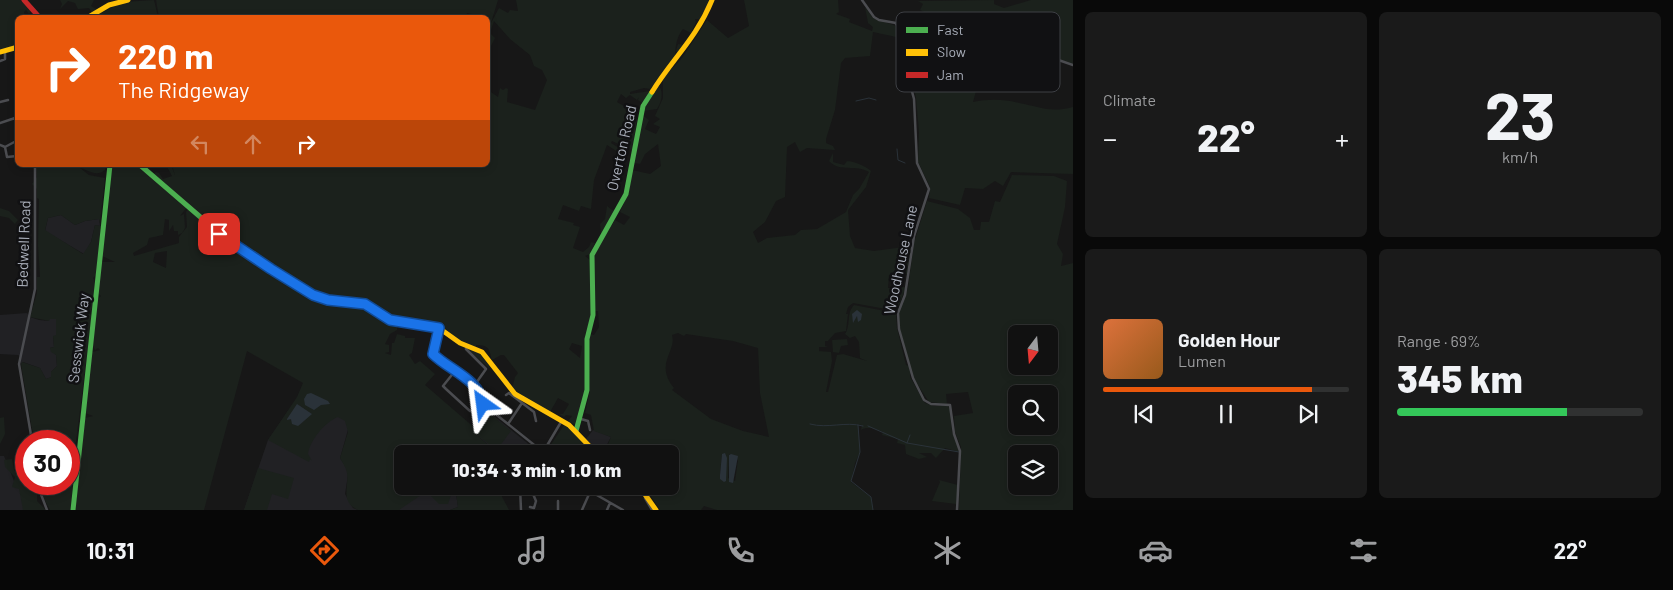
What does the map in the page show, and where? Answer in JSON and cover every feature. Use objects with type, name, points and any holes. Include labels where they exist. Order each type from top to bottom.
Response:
[{"type":"main road","points":[[24,0],[37,15]]},
{"type":"main road","points":[[92,15],[109,5],[128,0]]},
{"type":"main road","name":"Overton Road","points":[[576,431],[581,419],[587,390],[587,334],[593,315],[592,255],[626,194],[636,146],[639,117],[643,106],[658,80],[692,40],[704,20],[712,0]]},
{"type":"main road","points":[[2,51],[15,48]]},
{"type":"main road","name":"Sesswick Way","points":[[80,440],[109,167]]},
{"type":"main road","points":[[142,167],[227,240],[309,293],[328,300],[365,304],[390,320],[439,328],[460,343],[485,355],[515,394],[562,420],[576,431],[589,445]]},
{"type":"main road","name":"Sesswick Way","points":[[73,510],[74,495]]},
{"type":"main road","points":[[647,495],[656,510]]},
{"type":"street","points":[[862,0],[874,17],[896,24]]},
{"type":"street","points":[[2,51],[5,59],[2,62]]},
{"type":"street","points":[[1060,60],[1073,65]]},
{"type":"street","name":"Woodhouse Lane","points":[[912,92],[917,116],[917,163],[927,183],[929,192],[917,224],[905,295],[898,313],[899,329],[912,378],[924,400],[931,404],[950,405],[954,434],[960,451],[957,510]]},
{"type":"street","points":[[0,102],[6,101]]},
{"type":"street","points":[[0,123],[15,118]]},
{"type":"street","points":[[4,147],[15,141]]},
{"type":"street","points":[[0,144],[4,147],[7,157],[15,157]]},
{"type":"street","name":"Bedwell Road","points":[[30,430],[19,364],[35,290],[35,167]]},
{"type":"street","points":[[439,328],[432,353],[445,366],[455,371],[474,386],[482,396],[483,404],[533,445]]},
{"type":"street","points":[[467,351],[486,370],[474,386]]},
{"type":"street","points":[[455,371],[443,386],[470,411],[475,411],[483,404]]},
{"type":"street","points":[[508,393],[534,412],[536,421]]},
{"type":"street","points":[[508,424],[522,403]]},
{"type":"street","points":[[581,419],[589,421],[590,430]]},
{"type":"street","points":[[548,445],[562,420]]},
{"type":"street","points":[[41,495],[47,510]]},
{"type":"street","points":[[520,495],[521,510]]},
{"type":"street","points":[[530,507],[534,508],[536,501],[533,495]]},
{"type":"street","points":[[582,510],[589,495]]},
{"type":"street","points":[[595,495],[623,510]]},
{"type":"street","points":[[645,500],[652,510]]},
{"type":"street","points":[[558,510],[560,503]]},
{"type":"street","points":[[607,510],[610,503]]},
{"type":"shaded area","points":[[0,0],[23,0],[31,11],[29,14],[26,10],[25,15],[15,15],[15,46],[0,50]]},
{"type":"shaded area","points":[[60,0],[94,0],[91,6],[98,10],[92,13],[89,8],[78,9],[75,3],[68,1],[60,9],[62,4]]},
{"type":"shaded area","points":[[154,0],[158,15],[97,15],[123,2]]},
{"type":"shaded area","points":[[156,0],[498,0],[491,23],[499,8],[508,13],[510,10],[518,11],[516,0],[710,0],[702,22],[694,36],[684,49],[678,53],[676,51],[678,44],[685,45],[701,19],[695,19],[696,22],[691,33],[683,29],[676,47],[675,54],[676,58],[651,89],[644,88],[630,92],[630,94],[650,91],[642,103],[638,100],[639,97],[637,100],[630,95],[626,98],[621,94],[617,102],[629,109],[628,113],[637,118],[633,151],[612,141],[611,143],[619,148],[618,152],[607,145],[594,180],[591,209],[581,206],[579,211],[563,205],[558,219],[574,223],[573,225],[580,227],[573,248],[583,252],[589,247],[591,242],[595,243],[590,254],[585,256],[590,260],[592,316],[585,335],[586,387],[581,417],[576,425],[568,421],[572,416],[566,415],[564,417],[559,414],[563,414],[569,404],[558,398],[550,412],[512,389],[518,373],[504,355],[492,360],[487,347],[476,345],[476,347],[458,339],[437,323],[418,324],[398,320],[387,317],[365,301],[316,294],[228,238],[152,175],[156,172],[159,173],[163,179],[172,176],[167,167],[172,167],[175,175],[173,167],[490,167],[490,91],[498,97],[500,88],[503,90],[506,88],[508,89],[507,102],[535,110],[547,80],[542,70],[534,66],[530,55],[510,39],[494,21],[490,33],[490,15],[467,13],[467,15],[158,15]],"holes":[[[572,343],[582,346],[580,358],[569,349]]]},
{"type":"shaded area","points":[[744,0],[838,0],[839,12],[836,14],[850,19],[849,22],[872,31],[873,27],[868,23],[865,7],[873,18],[896,26],[896,37],[873,32],[870,56],[845,58],[841,63],[835,110],[826,139],[826,143],[833,146],[835,150],[807,148],[800,152],[795,142],[787,147],[785,197],[776,201],[765,222],[753,232],[758,243],[767,238],[795,235],[801,230],[817,229],[846,212],[853,195],[869,172],[833,165],[829,161],[833,153],[833,162],[844,165],[847,161],[853,162],[871,171],[866,187],[848,210],[850,236],[855,248],[874,251],[911,246],[907,274],[889,275],[888,288],[906,287],[897,311],[853,303],[848,307],[846,314],[848,314],[846,331],[835,333],[828,341],[825,341],[825,346],[828,347],[819,347],[819,351],[831,352],[832,361],[826,392],[828,392],[837,355],[843,354],[867,361],[860,358],[859,342],[855,336],[850,338],[845,334],[848,327],[850,312],[854,305],[896,314],[897,328],[906,365],[910,366],[898,315],[908,288],[914,243],[927,201],[958,209],[970,218],[974,230],[980,230],[981,222],[989,222],[995,201],[1000,202],[1012,175],[1054,176],[1067,181],[1065,207],[1057,244],[1063,254],[1061,266],[1073,263],[1073,510],[959,510],[961,447],[955,432],[954,416],[973,413],[968,392],[946,394],[947,404],[929,402],[910,373],[910,377],[925,403],[934,406],[948,406],[950,409],[952,432],[958,444],[959,452],[945,448],[936,458],[931,453],[919,453],[927,457],[919,459],[906,454],[905,445],[897,443],[898,439],[882,435],[883,432],[875,429],[866,428],[861,430],[862,425],[852,424],[858,425],[860,452],[855,463],[851,482],[871,497],[873,510],[717,510],[704,506],[701,510],[660,510],[650,495],[679,495],[679,445],[608,445],[611,437],[594,431],[591,415],[585,413],[590,390],[589,334],[594,335],[599,327],[598,311],[595,311],[594,256],[615,220],[624,225],[630,217],[620,212],[629,191],[632,170],[650,174],[661,166],[658,144],[645,154],[640,164],[634,163],[641,114],[649,120],[645,129],[656,134],[660,127],[653,124],[660,119],[655,116],[663,98],[663,78],[682,58],[707,20],[728,38],[749,26]],"holes":[[[678,333],[684,336],[686,334],[733,341],[758,348],[760,393],[769,437],[743,431],[711,419],[672,390],[674,388],[668,379],[666,365],[672,347],[672,335]],[[722,454],[726,455],[726,475],[720,475]],[[729,454],[738,460],[735,481],[728,478]]]},
{"type":"shaded area","points":[[994,0],[994,4],[1004,8],[1031,0],[1073,0],[1073,64],[1060,59],[1060,12],[924,12],[920,10],[923,4],[918,1]]},
{"type":"shaded area","points":[[490,33],[495,38],[490,48]]},
{"type":"shaded area","points":[[658,84],[662,93],[659,106],[657,109],[643,111]]},
{"type":"shaded area","points":[[915,92],[976,92],[973,102],[1002,100],[1040,108],[1065,109],[1073,107],[1073,174],[1011,172],[1003,186],[995,181],[983,189],[965,188],[960,205],[929,198],[930,187],[918,162],[919,132]]},
{"type":"shaded area","points":[[36,167],[106,167],[105,170],[98,173],[80,168],[89,175],[105,178],[100,223],[99,219],[75,225],[61,215],[48,218],[45,230],[83,254],[91,242],[95,225],[101,226],[96,275],[93,278],[95,281],[93,307],[89,313],[92,316],[78,430],[32,429],[21,364],[22,362],[40,368],[46,379],[51,377],[51,372],[57,366],[56,355],[51,352],[50,348],[54,347],[53,336],[56,335],[56,319],[50,319],[49,321],[30,317],[37,293],[37,277],[40,277],[38,245],[39,199],[37,198],[37,189],[32,184],[37,177]]},
{"type":"shaded area","points":[[112,167],[138,167],[187,207],[180,216],[184,214],[185,228],[182,233],[178,235],[178,231],[174,231],[173,225],[169,231],[169,220],[165,219],[163,235],[149,238],[147,245],[133,253],[134,256],[179,243],[179,237],[187,227],[186,212],[188,209],[227,243],[318,298],[361,305],[382,318],[397,323],[397,330],[390,334],[385,344],[389,345],[389,352],[385,353],[391,355],[392,343],[394,343],[397,334],[405,336],[405,338],[415,338],[412,353],[409,355],[415,364],[420,361],[435,374],[425,385],[476,429],[489,413],[511,431],[500,445],[490,445],[473,432],[488,445],[394,445],[394,495],[421,495],[399,510],[358,510],[352,507],[347,499],[347,473],[340,458],[348,432],[345,421],[338,417],[333,419],[319,432],[309,449],[308,454],[312,461],[310,459],[309,462],[268,440],[297,397],[303,383],[247,351],[204,510],[75,510],[77,495],[80,495],[80,464],[85,418],[93,416],[85,413],[92,352],[100,350],[98,348],[95,350],[93,346],[97,300],[101,296],[98,293],[101,262],[115,262],[102,256]],"holes":[[[167,251],[166,268],[153,262],[155,253]],[[299,405],[311,414],[300,425],[289,419]]]},
{"type":"shaded area","points":[[607,206],[612,210],[616,210],[601,234],[600,224],[605,219]]},
{"type":"shaded area","points":[[0,208],[9,211],[18,220],[15,224],[9,218],[0,216]]},
{"type":"shaded area","points":[[61,215],[75,225],[99,219],[100,226],[95,225],[91,242],[84,254],[45,231],[48,218]]},
{"type":"shaded area","points":[[857,310],[862,314],[861,320],[858,322],[857,316],[853,323],[852,314]]},
{"type":"shaded area","points":[[27,313],[30,317],[39,320],[49,321],[49,319],[56,319],[56,336],[53,336],[54,347],[50,348],[56,355],[57,366],[51,372],[52,377],[46,379],[40,368],[23,362],[21,364],[21,357],[18,355],[0,354],[0,315]]},
{"type":"shaded area","points":[[847,339],[848,345],[841,346],[839,353],[833,352],[832,340]]},
{"type":"shaded area","points":[[466,348],[480,353],[492,365],[489,368]]},
{"type":"shaded area","points":[[309,381],[351,419],[340,458],[346,467],[348,475],[345,494],[353,508],[358,510],[244,510],[268,440]]},
{"type":"shaded area","points":[[311,393],[328,401],[330,404],[321,405],[314,410],[305,405],[304,399],[307,394]]},
{"type":"shaded area","points":[[297,404],[312,414],[298,426],[292,424],[291,419],[287,420]]},
{"type":"shaded area","points":[[489,412],[530,445],[488,445],[473,432]]},
{"type":"shaded area","points":[[4,417],[5,434],[0,444],[0,418]]},
{"type":"shaded area","points":[[564,425],[573,430],[587,445],[551,445]]},
{"type":"shaded area","points":[[593,430],[611,437],[607,445],[591,445],[586,439]]},
{"type":"shaded area","points":[[725,453],[727,458],[726,481],[724,482],[720,479],[720,475],[722,454]]},
{"type":"shaded area","points":[[729,455],[738,456],[733,483],[729,482]]},
{"type":"shaded area","points":[[0,456],[4,456],[15,484],[15,495],[22,495],[24,510],[0,510]]},
{"type":"shaded area","points":[[12,459],[15,477],[5,467],[4,460]]},
{"type":"shaded area","points":[[258,468],[294,478],[288,499],[272,494],[267,510],[244,510]]},
{"type":"shaded area","points":[[15,477],[15,488],[12,487]]},
{"type":"shaded area","points":[[939,480],[958,485],[956,504],[932,501],[940,482]]},
{"type":"shaded area","points":[[20,495],[37,495],[37,501],[46,510],[23,510]]},
{"type":"shaded area","points":[[42,495],[72,495],[71,510],[50,510]]},
{"type":"shaded area","points":[[418,495],[456,495],[458,507],[450,510],[396,510]]},
{"type":"shaded area","points":[[430,495],[451,495],[448,504],[439,504]]},
{"type":"shaded area","points":[[456,495],[501,495],[509,510],[450,510],[458,507]]},
{"type":"waterway","points":[[856,101],[869,98],[876,100]]},
{"type":"waterway","points":[[897,149],[898,160],[905,163]]},
{"type":"waterway","points":[[810,424],[823,426],[850,424],[863,426]]},
{"type":"waterway","points":[[858,425],[860,452],[851,481],[871,497],[873,510]]},
{"type":"waterway","points":[[868,426],[907,443],[910,435]]},
{"type":"waterway","points":[[907,443],[959,452]]},
{"type":"traffic: fast","points":[[576,431],[587,390],[587,339],[593,315],[592,255],[626,194],[643,106],[652,92]]},
{"type":"traffic: fast","points":[[73,510],[110,167]]},
{"type":"traffic: fast","points":[[142,167],[227,240],[309,293],[327,300],[341,301]]},
{"type":"traffic: slow","points":[[92,15],[109,5],[128,0]]},
{"type":"traffic: slow","points":[[652,92],[692,37],[712,0]]},
{"type":"traffic: slow","points":[[0,52],[15,48]]},
{"type":"traffic: slow","points":[[341,301],[365,304],[390,320],[439,328],[460,343],[482,352],[515,394],[569,425],[588,445]]},
{"type":"traffic: slow","points":[[645,495],[656,510]]},
{"type":"traffic: jam","points":[[24,0],[37,15]]},
{"type":"route","points":[[219,234],[313,295],[328,300],[365,304],[382,317],[390,320],[410,325],[439,328],[433,354],[445,366],[455,371],[474,386],[482,396],[483,404]]}]
